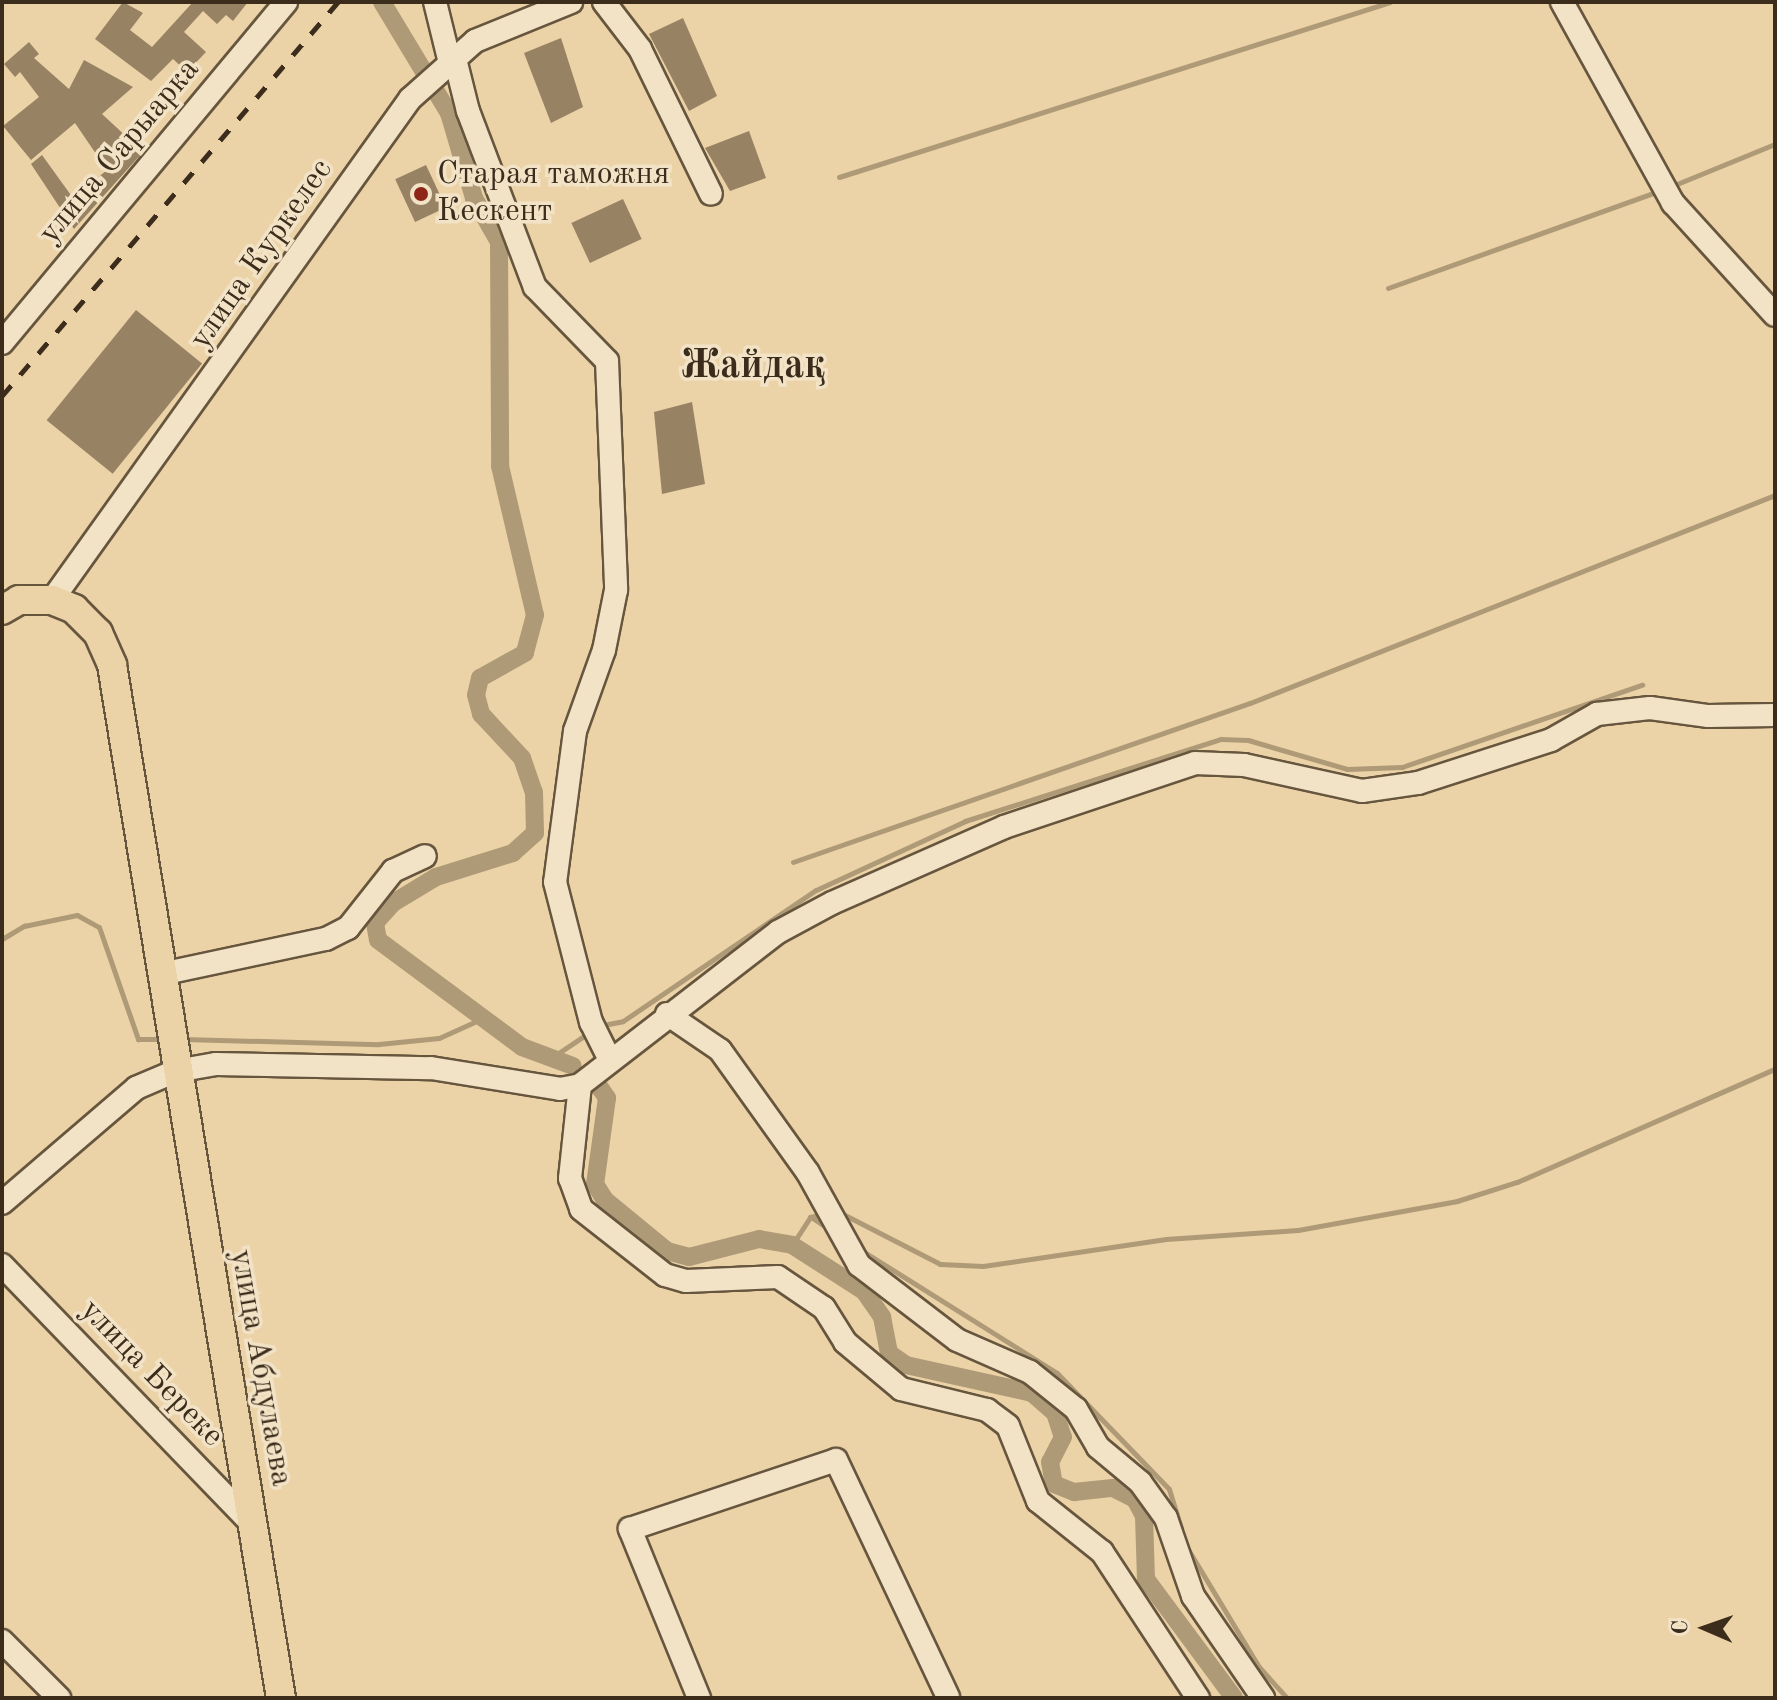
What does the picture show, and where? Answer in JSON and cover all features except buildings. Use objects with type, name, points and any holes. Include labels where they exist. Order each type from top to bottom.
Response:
[{"type":"main road","points":[[2,610],[19,600],[52,600]]},
{"type":"main road","name":"улица Абдулаева","points":[[52,600],[74,609],[98,633],[112,665],[281,1698]]},
{"type":"street","name":"улица Сарыарка","points":[[2,343],[133,193],[286,2]]},
{"type":"street","points":[[435,2],[447,66],[468,111],[535,287],[607,361],[616,590],[604,650],[575,731],[555,882],[594,1028],[610,1060]]},
{"type":"street","name":"улица Куркелес","points":[[52,600],[410,99],[447,66],[499,28],[571,2]]},
{"type":"street","points":[[604,2],[640,49],[711,194]]},
{"type":"street","points":[[1562,2],[1673,203],[1775,315]]},
{"type":"street","points":[[2,1203],[136,1088],[173,1049],[216,1064],[431,1068],[560,1089],[580,1085],[667,1014],[778,932],[832,903],[1004,827],[1195,763],[1244,765],[1362,791],[1418,783],[1551,740],[1597,714],[1650,708],[1708,716],[1775,715]]},
{"type":"street","points":[[161,974],[326,939],[348,928],[393,871],[425,856]]},
{"type":"street","points":[[667,1014],[720,1050],[808,1173],[859,1265],[957,1340],[1030,1372],[1076,1409],[1098,1447],[1140,1482],[1166,1518],[1193,1596],[1263,1698]]},
{"type":"street","points":[[580,1085],[570,1178],[581,1209],[665,1275],[686,1281],[778,1277],[824,1308],[845,1342],[889,1381],[987,1410],[1008,1426],[1038,1501],[1102,1552],[1198,1698]]},
{"type":"street","name":"улица Береке","points":[[2,1265],[255,1527]]},
{"type":"street","points":[[699,1698],[630,1529],[836,1460],[948,1697]]},
{"type":"street","points":[[2,1641],[59,1698]]},
{"type":"waterway","points":[[382,2],[449,113],[474,198],[499,242],[500,466],[535,615],[525,653],[480,678],[476,695],[481,714],[522,758],[534,792],[535,833],[513,853],[436,877],[393,903],[375,923],[378,940],[522,1047],[573,1066]]},
{"type":"waterway","points":[[839,177],[1390,2]]},
{"type":"waterway","points":[[1672,186],[1775,144]]},
{"type":"waterway","points":[[1388,288],[1659,191]]},
{"type":"waterway","points":[[793,862],[1250,703],[1775,495]]},
{"type":"waterway","points":[[598,1026],[623,1021],[816,890],[965,821],[1221,739],[1248,740],[1347,769],[1402,767],[1642,685]]},
{"type":"waterway","points":[[2,939],[24,926],[77,915],[99,927],[138,1039],[165,1039]]},
{"type":"waterway","points":[[183,1039],[379,1044],[439,1038],[483,1018]]},
{"type":"waterway","points":[[551,1058],[590,1032]]},
{"type":"waterway","points":[[837,1211],[940,1264],[983,1266],[1166,1239],[1298,1230],[1457,1201],[1517,1182],[1775,1069]]},
{"type":"waterway","points":[[598,1085],[607,1098],[595,1184],[605,1200],[667,1251],[689,1257],[759,1239],[792,1245],[864,1291],[882,1317],[889,1353],[906,1365],[1032,1393],[1055,1413],[1063,1437],[1050,1462],[1054,1484],[1074,1492],[1113,1488],[1135,1499],[1144,1516],[1146,1579],[1234,1698]]},
{"type":"waterway","points":[[792,1245],[810,1217],[823,1214]]},
{"type":"waterway","points":[[811,1217],[829,1229]]},
{"type":"waterway","points":[[861,1250],[1057,1373],[1169,1489],[1181,1528]]},
{"type":"waterway","points":[[1186,1546],[1259,1667],[1287,1698]]},
{"type":"railway","points":[[2,396],[338,2]]},
{"type":"place","name":"Старая таможня Кескент","points":[[421,194]]},
{"type":"district","name":"Жайдақ","points":[[753,367]]}]
